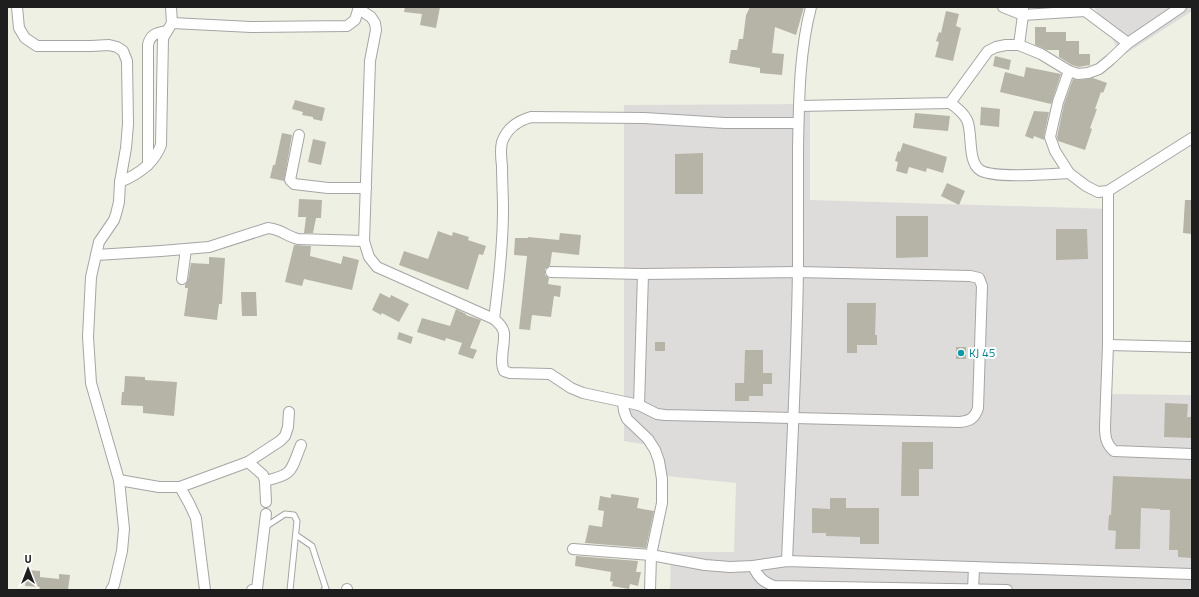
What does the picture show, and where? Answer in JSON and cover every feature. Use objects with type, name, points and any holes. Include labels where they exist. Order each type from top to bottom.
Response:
[{"type":"street","points":[[17,7],[19,28],[25,38],[37,46],[109,45],[117,47],[123,51],[127,62],[128,124],[126,148],[120,182],[119,202],[114,220],[99,242],[92,277],[88,330],[91,383],[119,480],[124,529],[122,551],[114,585],[111,590]]},
{"type":"street","points":[[120,182],[134,176],[148,165],[154,158],[161,145],[163,38],[169,27],[171,7]]},
{"type":"street","points":[[787,561],[798,272],[798,123],[803,47],[811,7]]},
{"type":"street","points":[[1003,7],[1023,11],[1083,9],[1128,42]]},
{"type":"street","points":[[950,102],[988,52],[996,47],[1019,45],[1040,54],[1069,71],[1078,74],[1088,73],[1099,69],[1128,42],[1180,7]]},
{"type":"street","points":[[148,165],[149,38],[169,27],[347,26],[355,20],[359,8],[375,22],[376,30],[370,62],[364,241],[369,257],[377,267],[494,319],[503,329],[504,333],[502,362],[502,368],[504,371],[510,373],[545,372],[576,391],[603,399],[639,405],[657,414],[665,415],[960,422],[968,421],[973,418],[978,408],[982,286],[979,278],[970,276],[798,272],[643,274],[551,272]]},
{"type":"street","points":[[1019,45],[1023,11]]},
{"type":"street","points":[[1069,71],[1058,102],[1050,137],[1055,151],[1069,172],[1086,186],[1098,192],[1108,192],[1192,138]]},
{"type":"street","points":[[799,106],[950,102],[961,111],[967,119],[972,156],[979,170],[987,173],[1008,175],[1069,172]]},
{"type":"street","points":[[494,319],[499,287],[502,245],[501,151],[504,137],[513,125],[521,120],[531,117],[644,118],[725,123],[798,123]]},
{"type":"street","points":[[299,135],[290,180],[294,184],[328,188],[366,188]]},
{"type":"street","points":[[1108,192],[1108,345],[1105,436],[1108,445],[1114,451],[1192,454]]},
{"type":"street","points":[[96,255],[209,247],[268,228],[277,229],[290,237],[364,241]]},
{"type":"street","points":[[182,278],[186,249]]},
{"type":"street","points":[[639,405],[643,274]]},
{"type":"street","points":[[1108,345],[1191,347]]},
{"type":"street","points":[[623,402],[627,419],[648,439],[655,450],[659,461],[662,479],[662,503],[650,555],[650,590]]},
{"type":"street","points":[[119,480],[159,487],[180,487],[248,462],[280,441],[285,436],[288,427],[288,412]]},
{"type":"street","points":[[265,481],[286,475],[290,471],[301,445]]},
{"type":"street","points":[[248,462],[263,475],[265,481],[266,502]]},
{"type":"street","points":[[180,487],[196,518],[205,590]]},
{"type":"street","points":[[255,590],[266,514]]},
{"type":"street","points":[[573,549],[650,555],[705,566],[753,566],[787,561],[1192,574]]},
{"type":"street","points":[[753,566],[763,582],[774,586],[1006,590]]},
{"type":"street","points":[[973,590],[974,567]]},
{"type":"lane","points":[[265,527],[285,514],[294,515],[297,521],[290,590]]},
{"type":"lane","points":[[296,535],[312,546],[326,589],[324,590]]},
{"type":"shaded area","points":[[1094,7],[1192,7],[1192,11],[1122,56]]},
{"type":"shaded area","points":[[810,104],[810,200],[1113,209],[1108,394],[1192,395],[1192,590],[670,590],[671,552],[734,552],[736,483],[666,476],[660,447],[624,441],[624,105]]},
{"type":"building","points":[[405,7],[440,7],[436,28],[420,25],[422,14],[404,12]]},
{"type":"building","points":[[750,7],[804,7],[796,35],[775,27],[772,53],[784,54],[782,75],[760,73],[760,68],[729,63],[731,50],[737,50],[739,39],[743,39],[746,15]]},
{"type":"building","points":[[946,11],[959,14],[956,26],[961,28],[953,61],[935,57],[939,42],[936,41],[939,32],[941,33]]},
{"type":"building","points":[[1035,27],[1046,27],[1046,32],[1066,32],[1066,41],[1079,41],[1079,54],[1090,54],[1090,65],[1079,67],[1072,65],[1059,57],[1059,50],[1047,50],[1035,45]]},
{"type":"building","points":[[995,56],[1011,60],[1009,70],[993,66]]},
{"type":"building","points":[[1026,67],[1061,74],[1051,104],[1000,92],[1005,72],[1024,77]]},
{"type":"building","points":[[1093,78],[1107,83],[1103,93],[1101,92],[1095,109],[1097,109],[1090,128],[1092,129],[1085,150],[1058,141],[1057,137],[1064,104],[1073,79],[1079,80]]},
{"type":"building","points":[[295,100],[325,108],[322,121],[313,119],[313,117],[302,115],[303,112],[292,109]]},
{"type":"building","points":[[981,107],[1000,109],[999,127],[980,125]]},
{"type":"building","points":[[1034,111],[1049,112],[1044,140],[1034,136],[1033,139],[1025,136]]},
{"type":"building","points":[[915,113],[950,116],[948,131],[913,128]]},
{"type":"building","points":[[282,133],[292,135],[284,181],[270,178],[273,165],[275,165]]},
{"type":"building","points":[[313,139],[326,142],[321,165],[308,162]]},
{"type":"building","points":[[903,143],[947,157],[943,173],[927,168],[926,172],[909,167],[907,174],[896,171],[898,162],[895,161],[898,151],[900,152]]},
{"type":"building","points":[[703,153],[703,194],[675,194],[675,154]]},
{"type":"building","points":[[947,183],[965,191],[959,205],[941,196]]},
{"type":"building","points":[[299,199],[322,200],[321,218],[316,218],[313,233],[304,233],[306,217],[298,217]]},
{"type":"building","points":[[1185,200],[1192,200],[1192,234],[1183,233]]},
{"type":"building","points":[[896,216],[928,216],[928,257],[896,258]]},
{"type":"building","points":[[1056,229],[1087,229],[1088,259],[1056,260]]},
{"type":"building","points":[[438,231],[452,236],[453,232],[469,237],[468,240],[486,246],[483,255],[479,254],[468,290],[399,265],[404,251],[428,259]]},
{"type":"building","points":[[560,233],[581,235],[579,255],[552,252],[550,266],[545,269],[545,275],[549,278],[548,284],[561,286],[560,297],[554,296],[551,317],[532,315],[530,330],[519,329],[527,256],[514,255],[515,238],[528,237],[559,240]]},
{"type":"building","points":[[294,245],[311,246],[310,256],[341,264],[343,256],[359,260],[352,290],[304,279],[302,286],[285,282]]},
{"type":"building","points":[[209,257],[225,258],[222,304],[219,304],[217,320],[184,316],[188,288],[185,288],[185,285],[188,280],[191,263],[209,264]]},
{"type":"building","points":[[241,292],[256,292],[257,316],[242,316]]},
{"type":"building","points":[[380,293],[390,298],[391,295],[409,304],[399,322],[382,313],[381,315],[372,310]]},
{"type":"building","points":[[847,303],[876,303],[875,335],[877,335],[877,345],[857,345],[857,353],[847,353]]},
{"type":"building","points":[[456,309],[466,315],[481,320],[470,348],[477,350],[473,359],[458,354],[462,343],[446,338],[445,341],[417,332],[422,318],[450,326]]},
{"type":"building","points":[[399,332],[413,337],[411,344],[397,339]]},
{"type":"building","points":[[655,342],[665,342],[665,351],[655,351]]},
{"type":"building","name":"KJ 45","points":[[956,347],[966,347],[966,359],[956,359]]},
{"type":"building","points":[[745,350],[763,350],[763,373],[772,373],[772,384],[763,384],[763,396],[749,396],[749,401],[735,401],[735,383],[744,383]]},
{"type":"building","points":[[125,376],[145,377],[145,380],[177,382],[174,416],[143,413],[143,406],[121,405]]},
{"type":"building","points":[[1165,403],[1188,404],[1187,417],[1192,417],[1192,438],[1164,437]]},
{"type":"building","points":[[902,442],[933,442],[933,469],[919,469],[919,496],[901,496]]},
{"type":"building","points":[[1113,476],[1192,479],[1191,558],[1178,557],[1178,550],[1169,550],[1170,510],[1141,508],[1140,549],[1115,549],[1116,531],[1108,530],[1109,515],[1111,515]]},
{"type":"building","points":[[611,494],[639,498],[637,508],[654,511],[646,548],[585,543],[589,525],[602,527],[604,511],[598,510],[600,496],[611,498]]},
{"type":"building","points":[[830,498],[846,498],[846,508],[879,508],[879,544],[860,544],[860,537],[826,536],[826,533],[812,533],[812,508],[830,509]]},
{"type":"building","points":[[576,556],[638,561],[636,572],[641,572],[638,586],[630,584],[629,589],[612,586],[613,582],[610,581],[611,572],[575,566]]},
{"type":"building","points":[[27,570],[40,571],[40,577],[59,579],[59,574],[70,575],[68,590],[39,590],[40,587],[25,586]]},
{"type":"place","name":"KJ 45","points":[[961,353]]}]
